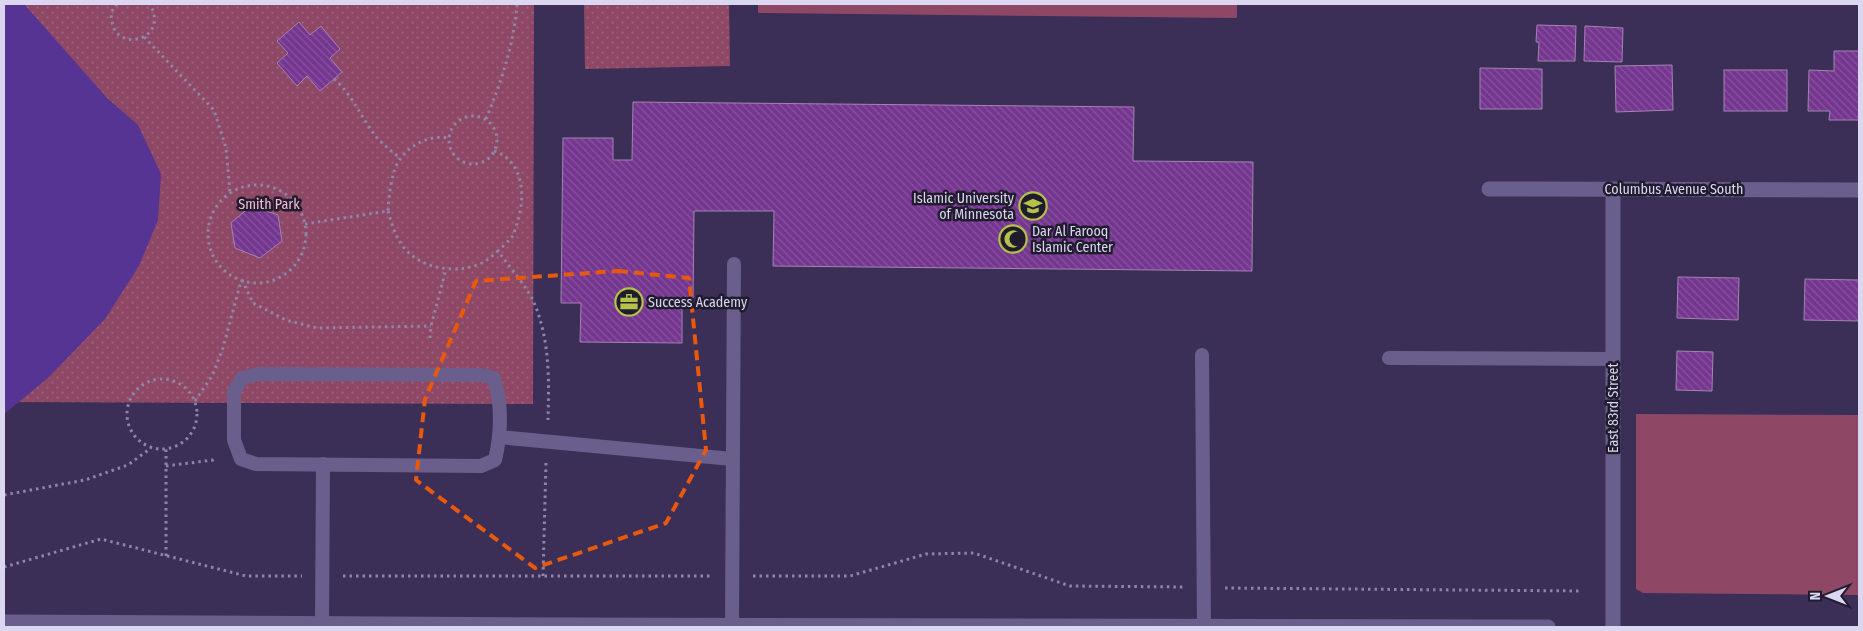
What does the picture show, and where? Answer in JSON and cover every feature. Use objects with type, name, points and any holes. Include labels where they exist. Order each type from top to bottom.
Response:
[{"type":"street","name":"Columbus Avenue South","points":[[1489,189],[1859,190]]},
{"type":"street","name":"East 83rd Street","points":[[1613,189],[1613,627]]},
{"type":"street","points":[[4,622],[579,626],[1548,627]]},
{"type":"lane","points":[[732,626],[734,264]]},
{"type":"lane","points":[[1202,355],[1204,627]]},
{"type":"lane","points":[[1389,358],[1613,359]]},
{"type":"lane","points":[[258,374],[481,375],[494,378],[499,395],[499,437],[495,460],[481,466],[256,464],[241,459],[234,440],[234,392],[242,378],[258,374]]},
{"type":"lane","points":[[499,437],[732,459]]},
{"type":"lane","points":[[322,624],[323,464]]},
{"type":"path","points":[[115,4],[111,15],[112,25],[117,33],[125,38],[135,40],[144,37],[152,30],[155,21],[154,11],[150,4]]},
{"type":"path","points":[[486,119],[508,58],[516,23],[517,4]]},
{"type":"path","points":[[144,37],[214,110],[226,148],[230,194]]},
{"type":"path","points":[[334,79],[345,88],[359,113],[376,136],[400,158]]},
{"type":"path","points":[[474,115],[486,119],[494,127],[497,135],[494,151],[483,162],[467,164],[454,155],[450,148],[449,138],[449,132],[453,125],[459,120],[474,115]]},
{"type":"path","points":[[449,138],[439,136],[426,139],[400,158],[389,194],[388,211],[394,232],[406,250],[423,262],[446,269],[472,267],[485,262],[513,236],[523,198],[519,175],[513,162],[504,154],[494,151]]},
{"type":"path","points":[[260,185],[276,189],[290,197],[300,209],[306,224],[306,239],[303,253],[295,266],[284,276],[271,281],[256,283],[242,280],[228,273],[217,262],[211,248],[209,233],[212,218],[219,204],[230,194],[244,187],[260,185]]},
{"type":"path","points":[[306,224],[388,211]]},
{"type":"path","points":[[498,251],[535,304],[546,345],[549,386],[543,576]]},
{"type":"path","points":[[430,338],[431,326],[446,269]]},
{"type":"path","points":[[242,280],[253,303],[286,320],[317,328],[431,326]]},
{"type":"path","points":[[195,401],[212,376],[223,348],[242,280]]},
{"type":"path","points":[[164,379],[182,385],[195,401],[198,421],[188,439],[171,449],[151,448],[135,437],[127,418],[130,399],[144,384],[164,379]]},
{"type":"path","points":[[4,495],[85,480],[128,465],[151,448]]},
{"type":"path","points":[[166,449],[166,556]]},
{"type":"path","points":[[166,466],[213,460],[237,449]]},
{"type":"path","points":[[4,567],[101,539],[246,576],[850,576],[926,554],[974,553],[1070,586],[1582,591]]},
{"type":"highlighted area","points":[[618,271],[689,278],[706,450],[666,523],[535,568],[416,480],[425,399],[476,281]]},
{"type":"green space","name":"Smith Park","points":[[4,4],[534,4],[533,404],[4,402]]},
{"type":"green space","points":[[729,4],[730,66],[585,69],[584,5]]},
{"type":"green space","points":[[758,4],[1237,4],[1237,18],[758,13]]},
{"type":"green space","points":[[1636,414],[1859,415],[1859,595],[1643,593],[1636,589]]},
{"type":"shaded area","points":[[4,4],[24,4],[107,98],[138,125],[161,174],[158,220],[139,266],[105,319],[48,378],[4,414]]},
{"type":"building","points":[[299,22],[310,35],[321,26],[340,49],[330,58],[342,72],[320,91],[307,76],[297,86],[277,63],[288,53],[277,41]]},
{"type":"building","points":[[1537,25],[1576,26],[1575,61],[1538,61],[1539,42],[1536,42]]},
{"type":"building","points":[[1585,26],[1623,28],[1622,62],[1584,61]]},
{"type":"building","points":[[1834,51],[1859,51],[1859,120],[1829,120],[1830,111],[1808,111],[1809,70],[1834,71]]},
{"type":"building","points":[[1672,65],[1673,110],[1616,112],[1615,66]]},
{"type":"building","points":[[1480,68],[1542,69],[1542,109],[1480,109]]},
{"type":"building","points":[[1724,70],[1787,70],[1787,111],[1724,111]]},
{"type":"building","name":"Dar Al Farooq Islamic Center","points":[[633,102],[1134,107],[1133,161],[1253,162],[1252,271],[773,266],[774,211],[694,211],[693,304],[682,304],[682,343],[580,342],[581,303],[561,303],[563,138],[613,138],[613,160],[632,160]]},
{"type":"building","points":[[251,206],[278,215],[282,241],[260,258],[235,248],[231,223]]},
{"type":"building","points":[[1678,277],[1739,278],[1738,320],[1677,318]]},
{"type":"building","points":[[1805,279],[1859,280],[1859,321],[1804,320]]},
{"type":"building","points":[[1677,351],[1713,352],[1712,391],[1676,390]]},
{"type":"place","name":"Islamic University of Minnesota","points":[[1033,206]]},
{"type":"place","name":"Dar Al Farooq Islamic Center","points":[[1013,239]]},
{"type":"place","name":"Success Academy","points":[[629,302]]}]
